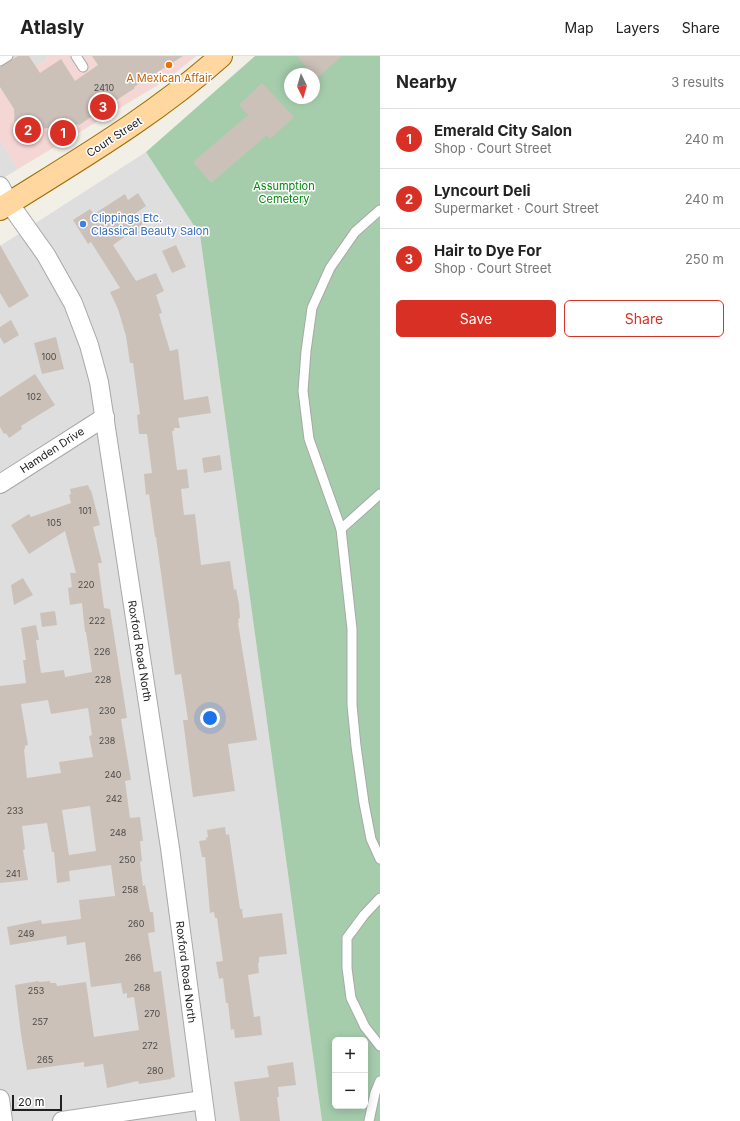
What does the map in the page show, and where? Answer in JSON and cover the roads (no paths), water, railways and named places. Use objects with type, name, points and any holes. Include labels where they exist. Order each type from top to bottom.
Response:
[{"type":"main road","name":"Court Street","points":[[3,199],[111,139],[170,98],[221,56]]},
{"type":"street","name":"Roxford Road North","points":[[3,199],[46,255],[73,303],[89,345],[99,382],[170,848],[206,1121]]},
{"type":"street","name":"Hamden Drive","points":[[0,484],[105,416]]},
{"type":"street","points":[[0,1099],[3,1121]]},
{"type":"street","points":[[62,1121],[203,1100]]},
{"type":"lane","points":[[0,61],[8,56]]},
{"type":"lane","points":[[76,56],[84,67]]},
{"type":"lane","points":[[380,210],[356,232],[330,268],[312,308],[306,351],[303,391],[309,439],[341,529],[352,629],[352,705],[356,746],[371,839],[380,858]]},
{"type":"lane","points":[[341,529],[380,494]]},
{"type":"lane","points":[[380,898],[364,915],[348,938],[347,968],[351,998],[364,1027],[380,1046]]},
{"type":"lane","points":[[369,1121],[375,1093],[380,1081]]},
{"type":"place","name":"A Mexican Affair","points":[[169,65]]},
{"type":"place","name":"Hair to Dye For","points":[[103,107]]},
{"type":"place","name":"Lyncourt Deli","points":[[28,130]]},
{"type":"place","name":"Emerald City Salon","points":[[63,133]]},
{"type":"place","name":"Clippings Etc. Classical Beauty Salon","points":[[83,224]]},
{"type":"park label","name":"Assumption Cemetery","points":[[284,192]]}]
